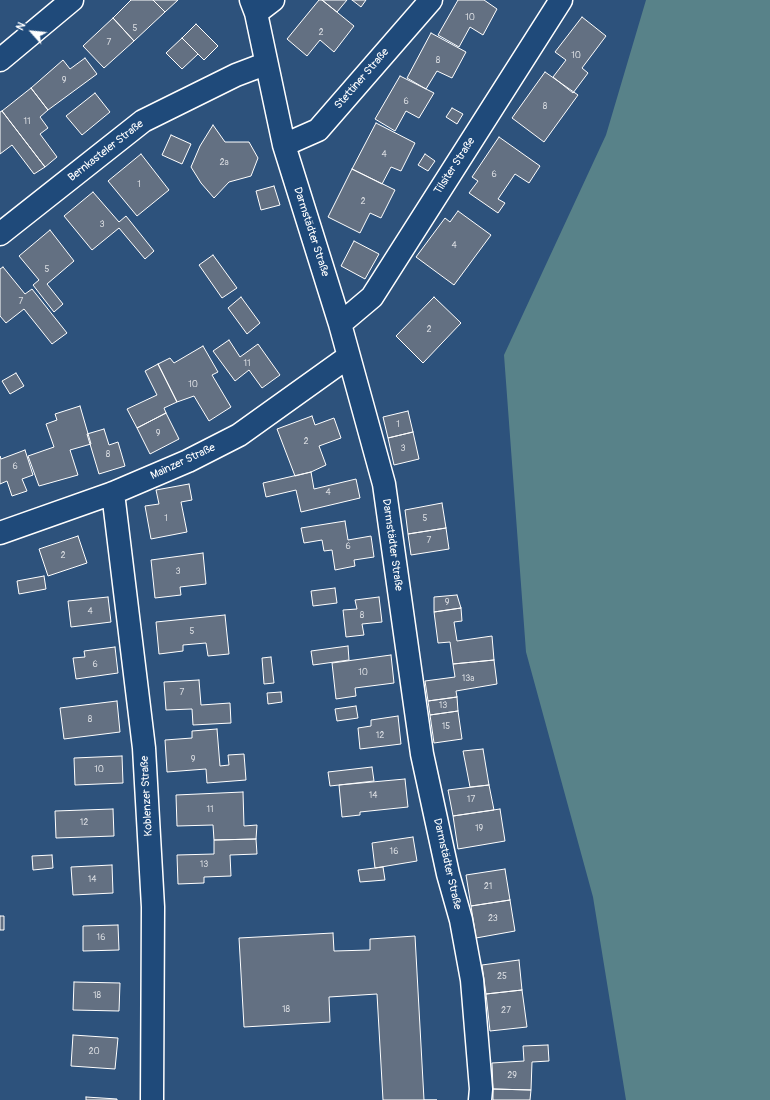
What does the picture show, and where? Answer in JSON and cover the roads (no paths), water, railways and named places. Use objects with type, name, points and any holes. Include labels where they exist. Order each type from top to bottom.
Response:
[{"type":"street","points":[[0,60],[72,0]]},
{"type":"street","points":[[253,7],[272,0]]},
{"type":"street","name":"Stettiner Straße","points":[[284,145],[318,130],[431,0]]},
{"type":"street","name":"Tilsiter Straße","points":[[340,324],[372,297],[561,0]]},
{"type":"street","name":"Darmstädter Straße","points":[[253,7],[284,145],[340,324],[384,484],[422,754],[448,874],[461,920],[472,980],[481,1089],[480,1100]]},
{"type":"street","name":"Bernkasteler Straße","points":[[0,234],[143,122],[236,75],[265,64]]},
{"type":"street","name":"Mainzer Straße","points":[[0,533],[113,493],[188,461],[239,435],[348,357]]},
{"type":"street","name":"Koblenzer Straße","points":[[113,493],[144,748],[153,907],[152,1100]]}]
